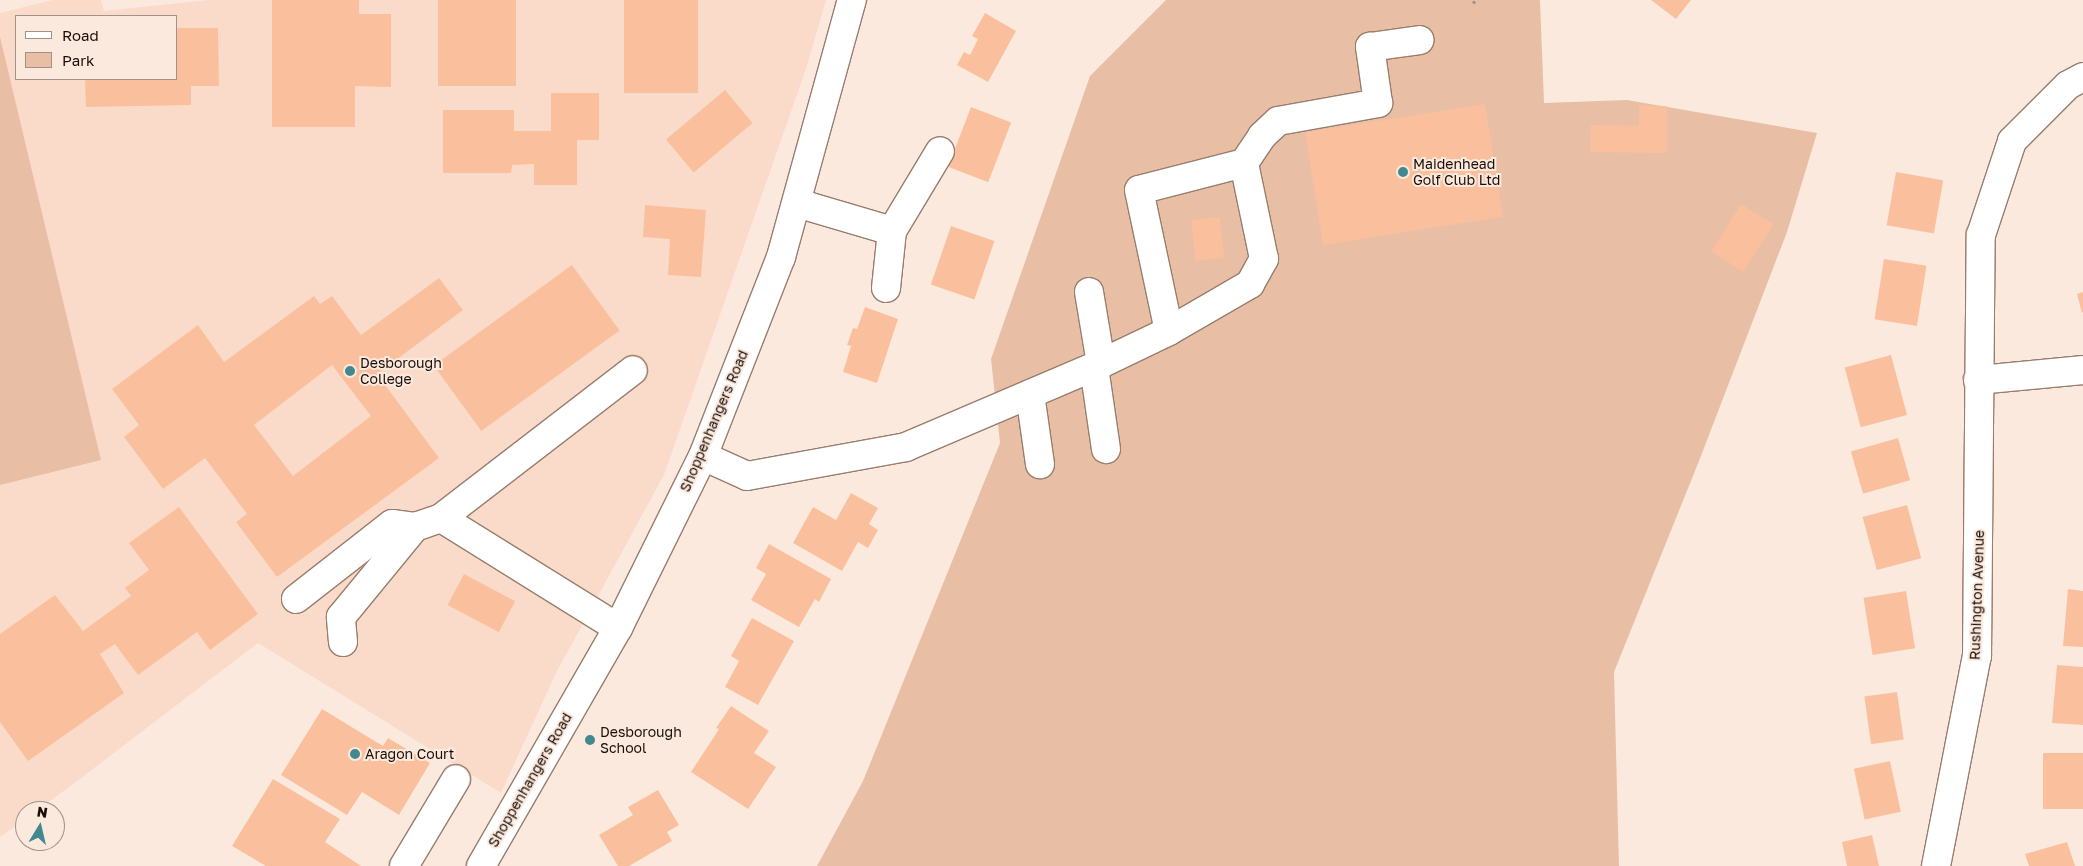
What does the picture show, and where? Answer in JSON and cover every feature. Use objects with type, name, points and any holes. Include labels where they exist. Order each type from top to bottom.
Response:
[{"type":"street","name":"Shoppenhangers Road","points":[[481,866],[618,628],[703,456],[781,257],[852,0]]},
{"type":"street","points":[[1169,331],[1139,190],[1244,163],[1262,136],[1278,121],[1378,103],[1370,47],[1420,40]]},
{"type":"street","name":"Rushington Avenue","points":[[1936,866],[1977,656],[1978,380],[1981,235],[2012,141],[2068,85],[2083,77]]},
{"type":"street","points":[[886,288],[892,231],[940,151]]},
{"type":"street","points":[[703,456],[747,476],[906,447],[1097,365],[1169,331],[1250,284],[1264,259],[1244,163]]},
{"type":"street","points":[[797,202],[892,231]]},
{"type":"street","points":[[1089,292],[1106,449]]},
{"type":"street","points":[[296,599],[392,524],[415,527],[441,518],[633,370]]},
{"type":"street","points":[[1978,380],[2083,370]]},
{"type":"street","points":[[1030,394],[1040,464]]},
{"type":"street","points":[[441,518],[618,628]]},
{"type":"street","points":[[343,642],[341,617],[415,527]]},
{"type":"street","points":[[404,866],[456,779]]},
{"type":"shaded area","name":"Desborough College","points":[[53,0],[101,0],[104,11],[208,0],[826,0],[807,66],[664,475],[556,673],[501,793],[258,643],[50,801],[15,801],[15,826],[0,837],[0,13]]},
{"type":"green space","points":[[1166,0],[1540,0],[1544,103],[1627,100],[1817,133],[1787,232],[1699,461],[1614,672],[1619,866],[817,866],[863,781],[1000,443],[991,359],[1090,76]]},
{"type":"green space","points":[[0,37],[101,460],[0,485]]},
{"type":"building","points":[[272,0],[359,0],[359,14],[391,14],[391,87],[355,86],[355,127],[272,127]]},
{"type":"building","points":[[438,0],[516,0],[516,86],[438,86]]},
{"type":"building","points":[[624,0],[698,0],[698,93],[624,93]]},
{"type":"building","points":[[1651,0],[1691,0],[1676,19]]},
{"type":"building","points":[[985,13],[1016,31],[988,82],[957,65],[964,52],[970,55],[978,39],[972,36]]},
{"type":"building","points":[[178,28],[218,28],[219,86],[191,86],[191,105],[86,107],[85,80],[178,80]]},
{"type":"building","points":[[725,90],[753,123],[694,172],[666,139]]},
{"type":"building","points":[[551,93],[599,93],[599,140],[577,140],[577,185],[534,185],[534,164],[512,165],[511,173],[443,173],[443,110],[514,110],[514,131],[551,131]]},
{"type":"building","name":"Maidenhead Golf Club Ltd","points":[[1485,104],[1503,217],[1323,245],[1305,132]]},
{"type":"building","points":[[1639,106],[1667,106],[1667,153],[1590,152],[1591,125],[1639,126]]},
{"type":"building","points":[[971,107],[1011,122],[988,182],[948,167]]},
{"type":"building","points":[[1896,172],[1943,180],[1934,234],[1887,225]]},
{"type":"building","points":[[1741,204],[1773,224],[1744,272],[1711,251]]},
{"type":"building","points":[[645,205],[706,210],[701,277],[668,275],[670,239],[643,237]]},
{"type":"building","points":[[1220,217],[1224,258],[1195,261],[1191,220]]},
{"type":"building","points":[[951,226],[994,241],[974,300],[931,285]]},
{"type":"building","points":[[1884,259],[1926,266],[1917,326],[1874,319]]},
{"type":"building","points":[[572,265],[620,331],[481,431],[434,366]]},
{"type":"building","points":[[439,278],[463,310],[377,374],[439,458],[277,577],[236,522],[247,514],[205,458],[163,489],[124,437],[139,425],[112,389],[198,325],[224,362],[314,296],[320,304],[332,296],[361,335]],"holes":[[[332,365],[371,416],[293,476],[254,425]]]},
{"type":"building","points":[[2083,292],[2083,312],[2082,313],[2077,294]]},
{"type":"building","points":[[865,307],[898,319],[877,383],[843,372],[851,346],[847,345],[853,328],[857,329]]},
{"type":"building","points":[[1891,355],[1907,415],[1861,427],[1845,367]]},
{"type":"building","points":[[1898,438],[1910,480],[1863,494],[1851,452]]},
{"type":"building","points":[[851,493],[878,508],[869,524],[878,530],[868,548],[858,542],[842,571],[793,543],[813,507],[836,520]]},
{"type":"building","points":[[1907,505],[1921,558],[1877,570],[1863,517]]},
{"type":"building","points":[[179,507],[258,614],[210,650],[197,632],[138,675],[115,644],[100,654],[124,693],[28,761],[0,722],[0,634],[55,595],[83,631],[131,596],[125,588],[149,570],[129,543]]},
{"type":"building","points":[[769,544],[831,579],[819,602],[815,599],[799,627],[751,600],[766,574],[756,568]]},
{"type":"building","points":[[464,574],[515,601],[499,632],[448,605]]},
{"type":"building","points":[[2068,589],[2083,591],[2083,647],[2063,646]]},
{"type":"building","points":[[1906,591],[1915,648],[1873,655],[1864,598]]},
{"type":"building","points":[[752,618],[794,641],[758,705],[725,687],[739,661],[731,656]]},
{"type":"building","points":[[2057,665],[2083,667],[2083,725],[2052,723]]},
{"type":"building","points":[[1897,692],[1904,740],[1871,744],[1864,697]]},
{"type":"building","points":[[731,706],[769,731],[754,753],[776,767],[748,809],[691,772],[719,729],[716,728]]},
{"type":"building","name":"Aragon Court","points":[[322,709],[383,746],[388,738],[430,763],[399,815],[362,792],[347,815],[281,775]]},
{"type":"building","points":[[2043,753],[2083,753],[2083,809],[2043,809]]},
{"type":"building","points":[[1890,761],[1901,812],[1865,820],[1854,769]]},
{"type":"building","points":[[273,779],[340,819],[325,842],[361,866],[266,866],[232,846]]},
{"type":"building","points":[[658,790],[679,825],[667,832],[672,841],[629,866],[618,866],[599,835],[633,815],[628,807]]},
{"type":"building","points":[[1872,835],[1879,866],[1847,866],[1842,842]]},
{"type":"building","points":[[2067,842],[2075,866],[2029,866],[2025,854]]},
{"type":"place","name":"Maidenhead Golf Club Ltd","points":[[1403,172]]},
{"type":"place","name":"Desborough College","points":[[350,371]]},
{"type":"place","name":"Desborough School","points":[[590,740]]},
{"type":"place","name":"Aragon Court","points":[[355,754]]}]
